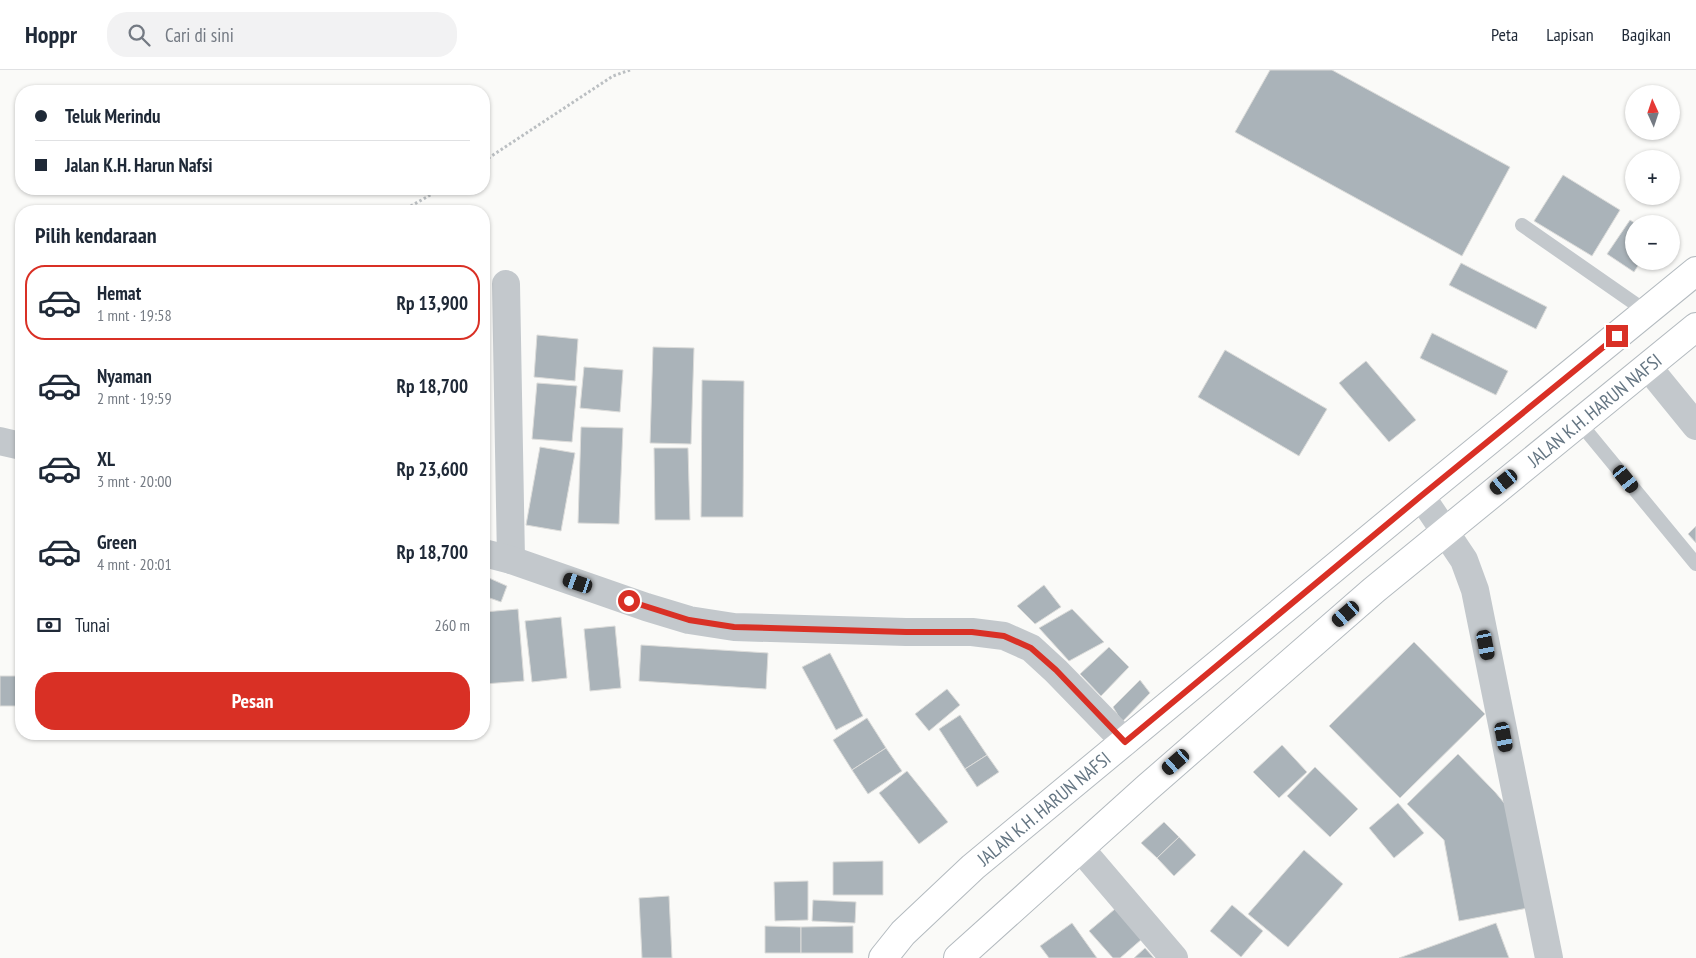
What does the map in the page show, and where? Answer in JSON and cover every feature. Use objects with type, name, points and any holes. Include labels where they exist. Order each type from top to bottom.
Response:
[{"type":"main road","name":"JALAN K.H. HARUN NAFSI","points":[[883,958],[903,933],[973,867],[1696,271]]},
{"type":"main road","name":"JALAN K.H. HARUN NAFSI","points":[[958,958],[1148,786],[1374,590],[1696,327]]},
{"type":"street","points":[[506,284],[511,560]]},
{"type":"street","points":[[1648,367],[1696,426]]},
{"type":"street","points":[[0,441],[15,445]]},
{"type":"street","points":[[1421,496],[1464,560],[1475,590],[1549,958]]},
{"type":"street","points":[[490,555],[689,620],[725,625],[906,632],[972,632],[1004,636],[1031,648],[1056,670],[1125,742]]},
{"type":"street","points":[[1080,848],[1174,958]]},
{"type":"lane","points":[[1522,225],[1647,312]]},
{"type":"lane","points":[[1579,422],[1696,564]]},
{"type":"path","points":[[490,157],[613,76],[630,70]]},
{"type":"path","points":[[413,205],[430,195]]},
{"type":"building","points":[[1270,70],[1332,70],[1510,167],[1462,256],[1235,132]]},
{"type":"building","points":[[1563,175],[1620,210],[1592,256],[1534,221]]},
{"type":"building","points":[[1625,227],[1625,266],[1607,254]]},
{"type":"building","points":[[1461,263],[1547,307],[1536,329],[1449,285]]},
{"type":"building","points":[[1432,333],[1508,371],[1496,395],[1420,358]]},
{"type":"building","points":[[537,335],[578,339],[575,381],[534,377]]},
{"type":"building","points":[[653,347],[694,348],[691,444],[650,443]]},
{"type":"building","points":[[1225,350],[1327,409],[1299,456],[1198,397]]},
{"type":"building","points":[[1366,361],[1416,420],[1389,442],[1339,383]]},
{"type":"building","points":[[584,367],[623,370],[620,412],[580,408]]},
{"type":"building","points":[[702,380],[744,381],[743,517],[701,517]]},
{"type":"building","points":[[537,383],[577,386],[572,442],[532,439]]},
{"type":"building","points":[[581,427],[623,428],[619,524],[578,523]]},
{"type":"building","points":[[540,447],[575,453],[561,531],[526,525]]},
{"type":"building","points":[[654,448],[688,448],[690,520],[655,520]]},
{"type":"building","points":[[1696,526],[1696,543],[1688,534]]},
{"type":"building","points":[[490,578],[507,586],[501,602],[490,598]]},
{"type":"building","points":[[1044,585],[1061,607],[1035,624],[1017,606]]},
{"type":"building","points":[[518,609],[524,681],[490,684],[490,611]]},
{"type":"building","points":[[1072,609],[1104,642],[1069,661],[1039,628]]},
{"type":"building","points":[[561,617],[567,678],[532,682],[525,621]]},
{"type":"building","points":[[615,626],[621,688],[590,691],[584,629]]},
{"type":"building","points":[[1414,642],[1485,714],[1400,798],[1329,726]]},
{"type":"building","points":[[641,645],[768,653],[766,689],[639,681]]},
{"type":"building","points":[[1109,647],[1129,667],[1101,696],[1080,674]]},
{"type":"building","points":[[830,653],[863,716],[836,730],[802,667]]},
{"type":"building","points":[[0,676],[15,676],[15,706],[0,706]]},
{"type":"building","points":[[1140,680],[1150,693],[1122,722],[1113,707]]},
{"type":"building","points":[[947,689],[960,705],[929,731],[915,714]]},
{"type":"building","points":[[960,715],[987,755],[965,769],[939,729]]},
{"type":"building","points":[[867,718],[886,748],[852,770],[833,740]]},
{"type":"building","points":[[1282,745],[1307,772],[1279,798],[1253,772]]},
{"type":"building","points":[[886,748],[902,771],[868,794],[852,770]]},
{"type":"building","points":[[1458,754],[1510,810],[1528,908],[1459,921],[1444,840],[1407,804]]},
{"type":"building","points":[[987,755],[999,772],[977,787],[965,769]]},
{"type":"building","points":[[1315,767],[1358,809],[1330,837],[1287,796]]},
{"type":"building","points":[[907,771],[948,822],[919,844],[879,793]]},
{"type":"building","points":[[1398,803],[1424,833],[1394,858],[1369,828]]},
{"type":"building","points":[[1164,822],[1179,837],[1157,858],[1141,843]]},
{"type":"building","points":[[1179,837],[1196,855],[1174,876],[1157,858]]},
{"type":"building","points":[[1304,850],[1343,884],[1288,947],[1248,914]]},
{"type":"building","points":[[883,861],[883,895],[833,895],[833,862]]},
{"type":"building","points":[[808,881],[808,920],[775,921],[774,882]]},
{"type":"building","points":[[669,896],[672,958],[642,958],[639,898]]},
{"type":"building","points":[[813,900],[856,902],[855,923],[812,921]]},
{"type":"building","points":[[1232,905],[1263,931],[1241,957],[1210,931]]},
{"type":"building","points":[[1115,909],[1142,939],[1120,958],[1113,958],[1089,931]]},
{"type":"building","points":[[1072,923],[1097,958],[1049,958],[1040,946]]},
{"type":"building","points":[[1496,923],[1509,958],[1399,958]]},
{"type":"building","points":[[765,926],[801,927],[801,953],[765,953]]},
{"type":"building","points":[[853,926],[853,953],[801,953],[801,927]]},
{"type":"building","points":[[1145,948],[1154,958],[1134,958]]},
{"type":"route","points":[[629,601],[689,620],[734,627],[972,632],[1004,636],[1031,648],[1056,670],[1125,742],[1617,336]]}]
